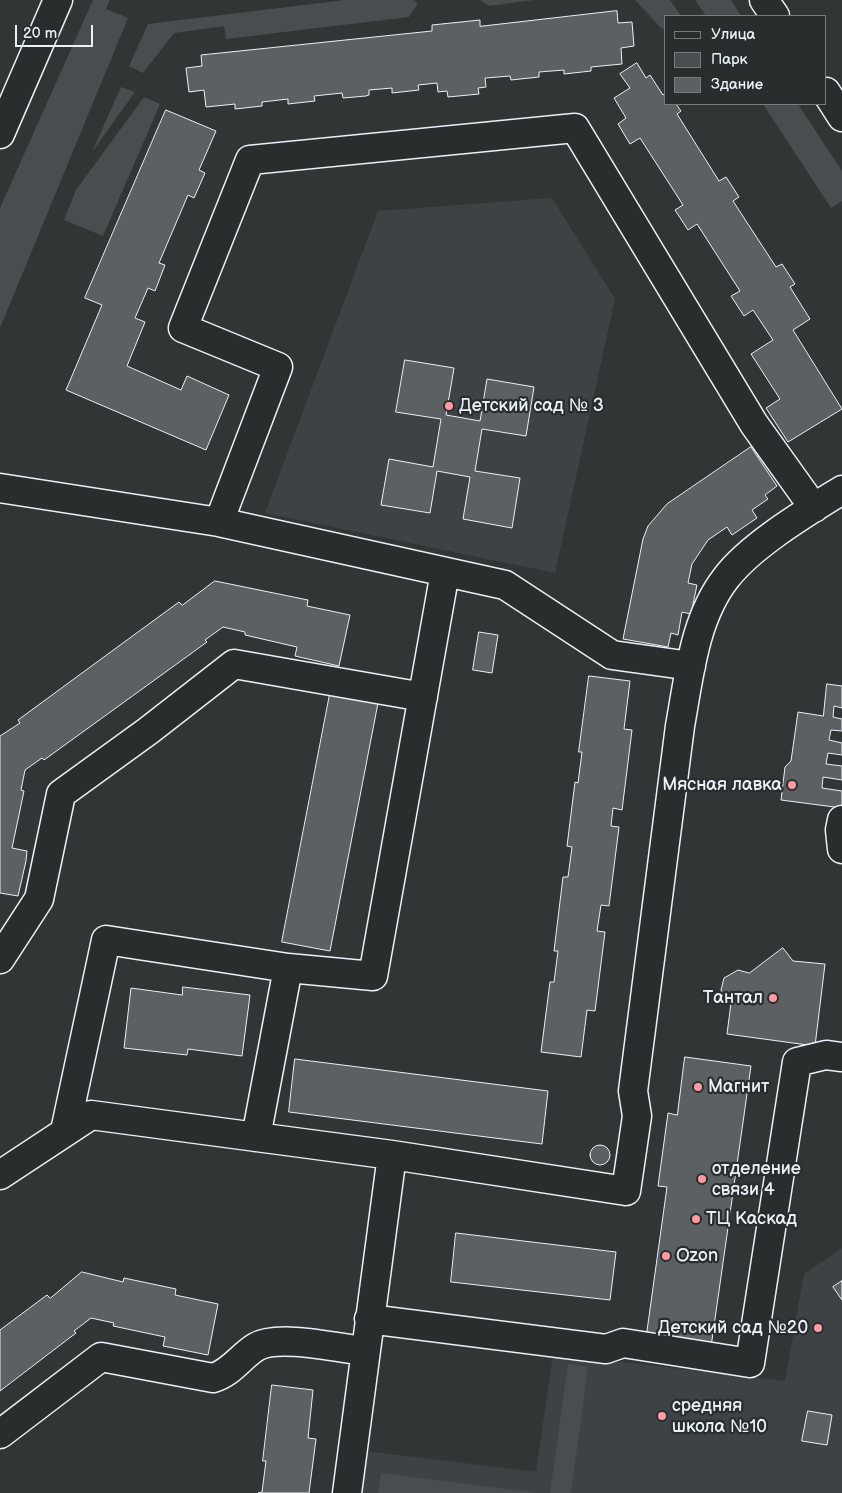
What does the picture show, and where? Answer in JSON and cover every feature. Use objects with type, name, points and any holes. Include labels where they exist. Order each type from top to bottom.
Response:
[{"type":"main road","points":[[0,134],[58,0]]},
{"type":"main road","points":[[764,0],[774,15]]},
{"type":"main road","points":[[827,94],[842,117]]},
{"type":"main road","points":[[219,522],[278,367],[183,328],[250,160],[575,128],[754,424],[814,508]]},
{"type":"main road","points":[[0,488],[219,522],[505,585],[612,655],[691,666]]},
{"type":"main road","points":[[0,1174],[91,1115],[392,1156],[626,1191],[637,1116],[633,1091],[680,726],[691,666],[701,626],[712,600],[727,577],[757,549],[842,490]]},
{"type":"main road","points":[[65,1131],[106,940],[288,968],[373,976],[445,572]]},
{"type":"main road","points":[[0,958],[39,899],[61,794],[136,740],[234,664],[422,697]]},
{"type":"main road","points":[[842,820],[840,830],[842,849]]},
{"type":"main road","points":[[256,1137],[288,968]]},
{"type":"main road","points":[[369,1319],[606,1349],[623,1344],[750,1363],[797,1062],[826,1055],[842,1057]]},
{"type":"main road","points":[[347,1493],[364,1352],[392,1156]]},
{"type":"main road","points":[[0,1434],[102,1357],[213,1378],[228,1372],[247,1353],[259,1345],[270,1342],[287,1342],[364,1352]]},
{"type":"shaded area","name":"Детский сад № 3","points":[[552,198],[615,299],[555,573],[265,513],[378,211]]},
{"type":"shaded area","name":"средняя школа №10","points":[[842,1248],[842,1493],[360,1493],[366,1451],[536,1472],[553,1354],[785,1381],[804,1274]]},
{"type":"green space","points":[[93,0],[110,0],[106,9],[128,18],[0,328],[0,208]]},
{"type":"green space","points":[[345,0],[413,0],[418,3],[409,17],[226,39],[224,26],[174,33],[143,73],[129,66],[148,24]]},
{"type":"green space","points":[[480,0],[534,0],[489,6]]},
{"type":"green space","points":[[635,0],[670,0],[680,15],[664,15],[664,28],[662,29]]},
{"type":"green space","points":[[695,0],[731,0],[740,15],[705,15]]},
{"type":"green space","points":[[121,87],[135,92],[92,152]]},
{"type":"green space","points":[[144,97],[160,104],[103,236],[64,220],[76,190]]},
{"type":"green space","points":[[764,105],[799,105],[842,171],[842,201],[831,208]]},
{"type":"green space","points":[[568,1364],[588,1367],[571,1493],[550,1493]]},
{"type":"green space","points":[[381,1473],[538,1493],[378,1493]]},
{"type":"building","points":[[617,11],[618,23],[632,22],[634,46],[621,48],[622,64],[591,67],[591,71],[564,74],[564,70],[539,72],[539,77],[511,80],[510,76],[485,78],[486,87],[478,88],[479,94],[448,97],[447,91],[438,92],[437,83],[418,85],[419,90],[392,93],[392,88],[369,90],[369,95],[366,96],[343,98],[342,93],[314,96],[315,101],[288,104],[288,99],[262,102],[262,106],[235,109],[235,104],[206,107],[204,90],[189,92],[186,68],[202,66],[201,55],[432,31],[432,25],[480,20],[480,26]]},
{"type":"building","points":[[637,63],[646,78],[650,75],[664,94],[664,105],[677,105],[681,111],[677,114],[719,181],[726,177],[739,197],[733,201],[776,267],[782,264],[795,284],[790,287],[810,319],[793,330],[842,409],[788,442],[766,408],[780,399],[751,354],[773,340],[753,310],[744,316],[731,296],[740,291],[697,224],[688,230],[675,210],[683,205],[640,138],[630,144],[618,124],[626,118],[614,98],[630,88],[620,74]]},
{"type":"building","points":[[166,110],[216,131],[199,170],[205,173],[194,198],[188,195],[159,263],[165,265],[155,291],[148,288],[135,318],[145,322],[127,366],[181,390],[187,376],[229,395],[206,450],[66,390],[102,305],[85,298]]},
{"type":"building","points":[[405,360],[454,368],[446,415],[480,421],[487,379],[534,387],[526,436],[482,429],[475,471],[520,478],[512,528],[463,519],[470,477],[437,471],[430,513],[381,505],[389,459],[433,467],[441,419],[396,412]]},
{"type":"building","points":[[751,447],[777,486],[765,495],[768,499],[752,510],[757,518],[732,535],[727,527],[708,540],[692,564],[688,583],[697,585],[691,614],[682,612],[678,635],[671,633],[668,647],[623,639],[643,539],[648,526],[667,504]]},
{"type":"building","points":[[215,581],[308,600],[307,606],[350,615],[339,666],[295,656],[297,647],[245,635],[245,632],[223,627],[205,640],[207,642],[44,760],[42,758],[25,770],[21,790],[24,791],[12,848],[27,851],[26,861],[18,896],[0,893],[0,736],[20,723],[18,720],[179,602],[182,605]]},
{"type":"building","points":[[479,632],[498,635],[492,673],[473,670]]},
{"type":"building","points":[[589,676],[630,681],[624,729],[632,730],[622,810],[613,808],[611,826],[619,827],[609,906],[601,905],[597,931],[605,932],[595,1011],[587,1010],[581,1057],[541,1052],[550,982],[554,982],[558,951],[554,951],[563,877],[568,877],[572,847],[567,846],[575,782],[578,783],[582,752],[579,752]]},
{"type":"building","points":[[827,684],[842,686],[842,708],[834,706],[833,717],[842,719],[842,731],[831,730],[829,740],[842,743],[842,755],[828,753],[826,764],[842,766],[842,780],[823,777],[822,788],[842,791],[842,808],[781,800],[785,767],[791,761],[798,712],[823,716]]},
{"type":"building","points":[[330,694],[378,703],[330,951],[282,942]]},
{"type":"building","name":"Тантал","points":[[783,948],[793,961],[825,964],[815,1046],[727,1034],[731,1003],[723,996],[721,990],[724,978],[738,970],[749,973]]},
{"type":"building","points":[[183,987],[250,995],[242,1056],[188,1049],[187,1055],[124,1048],[131,988],[182,995]]},
{"type":"building","name":"ТЦ Каскад","points":[[685,1057],[751,1066],[711,1347],[646,1338],[667,1187],[658,1186],[668,1113],[677,1115]]},
{"type":"building","points":[[295,1059],[548,1091],[542,1144],[289,1112]]},
{"type":"building","points":[[600,1145],[607,1148],[610,1155],[607,1162],[600,1165],[593,1162],[590,1155],[593,1148]]},
{"type":"building","points":[[456,1233],[616,1252],[610,1300],[451,1282]]},
{"type":"building","points":[[82,1272],[123,1282],[124,1278],[176,1289],[175,1295],[218,1304],[208,1355],[163,1346],[165,1337],[113,1326],[114,1323],[91,1318],[74,1331],[76,1333],[0,1391],[0,1330],[47,1295],[50,1298]]},
{"type":"building","points":[[842,1281],[842,1300],[833,1287]]},
{"type":"building","points":[[272,1385],[313,1390],[308,1438],[316,1439],[309,1493],[258,1493],[262,1492],[266,1461],[263,1461]]},
{"type":"building","points":[[808,1411],[832,1415],[827,1445],[802,1441]]},
{"type":"place","name":"Детский сад № 3","points":[[449,406]]},
{"type":"place","name":"Мясная лавка","points":[[792,785]]},
{"type":"place","name":"Тантал","points":[[773,998]]},
{"type":"place","name":"Магнит","points":[[698,1087]]},
{"type":"place","name":"отделение связи 4","points":[[702,1179]]},
{"type":"place","name":"ТЦ Каскад","points":[[696,1219]]},
{"type":"place","name":"Ozon","points":[[666,1256]]},
{"type":"place","name":"Детский сад №20","points":[[818,1328]]},
{"type":"place","name":"средняя школа №10","points":[[662,1416]]}]
